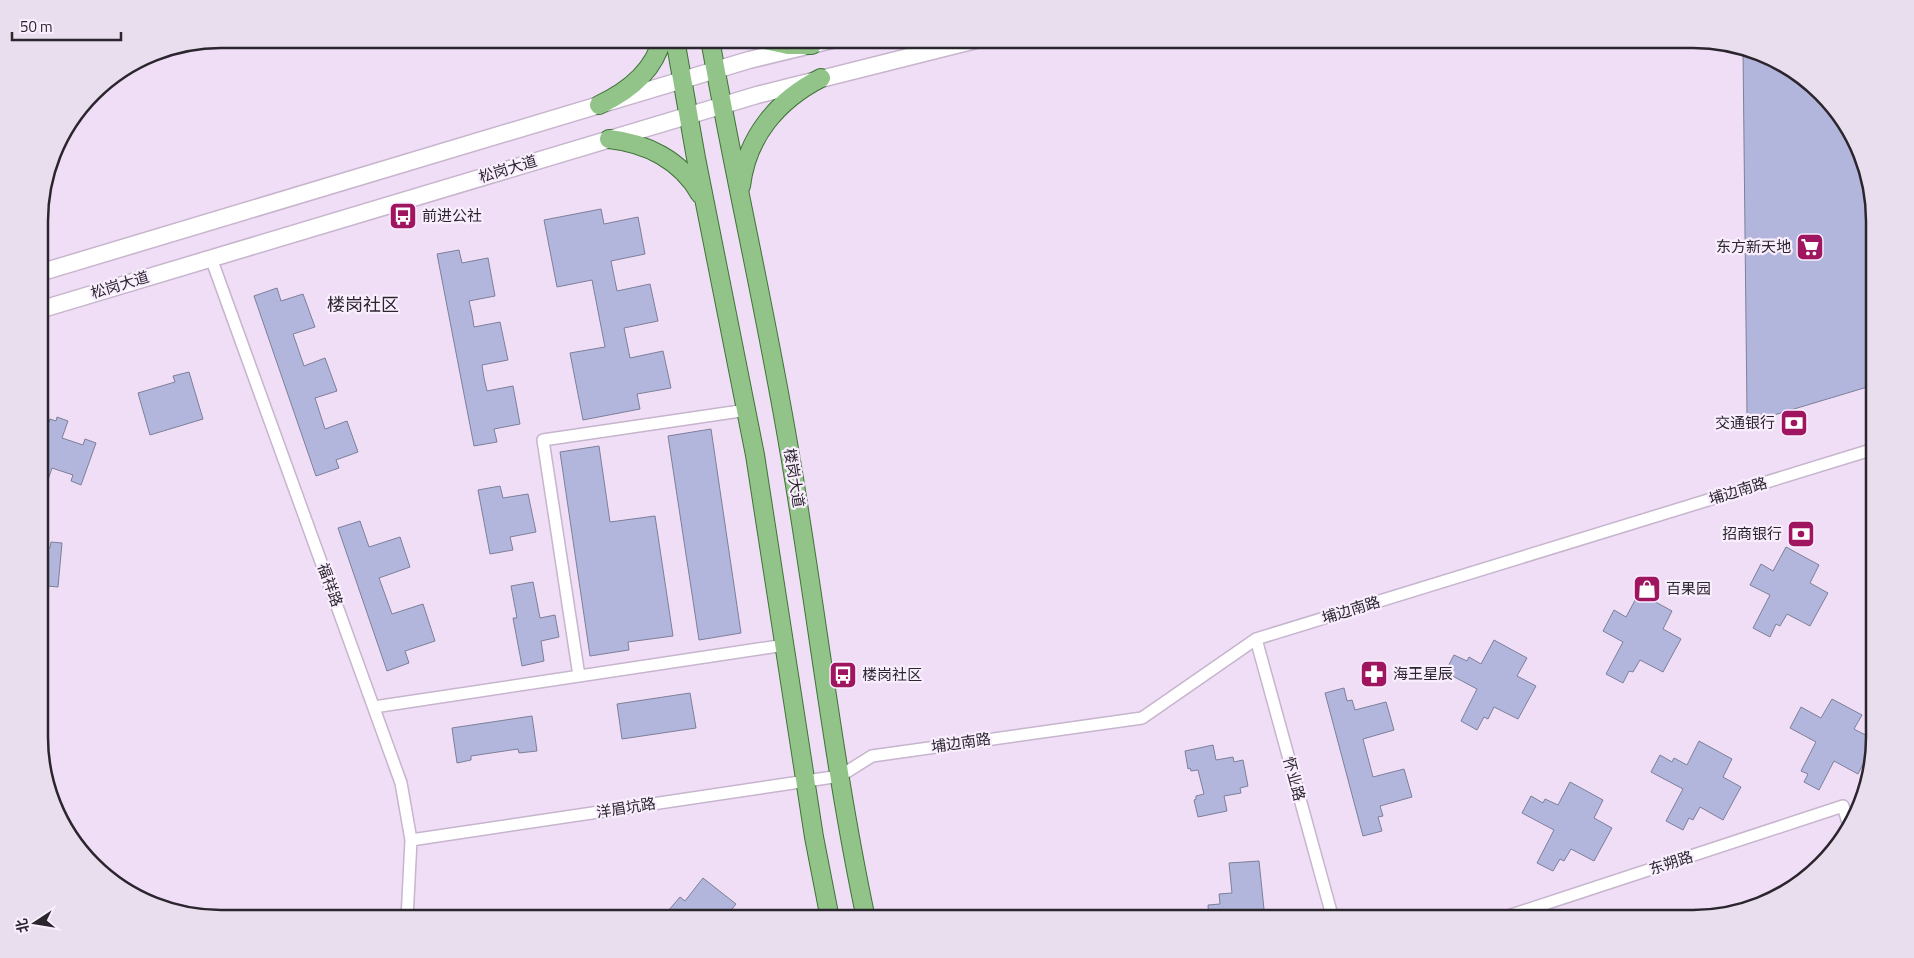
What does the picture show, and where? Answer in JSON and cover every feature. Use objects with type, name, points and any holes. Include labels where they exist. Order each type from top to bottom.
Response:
[{"type":"main road","points":[[599,105],[619,96],[637,82],[651,64],[658,48]]},
{"type":"main road","points":[[677,48],[705,204],[747,410],[828,910]]},
{"type":"main road","name":"楼岗大道","points":[[712,48],[790,450],[840,776],[864,910]]},
{"type":"main road","points":[[48,270],[682,80],[797,48]]},
{"type":"main road","name":"松岗大道","points":[[48,307],[722,105],[944,48]]},
{"type":"main road","points":[[740,199],[744,168],[755,139],[763,126],[783,103],[795,93],[822,78]]},
{"type":"main road","points":[[609,139],[639,145],[666,158],[689,178],[705,204]]},
{"type":"street","name":"福祥路","points":[[212,258],[401,783],[411,840],[407,910]]},
{"type":"street","points":[[579,676],[543,440],[747,410]]},
{"type":"street","name":"埔边南路","points":[[840,776],[872,756],[1142,718],[1256,639],[1866,451]]},
{"type":"street","name":"怀业路","points":[[1256,639],[1331,910]]},
{"type":"street","points":[[374,707],[785,645]]},
{"type":"street","name":"洋眉坑路","points":[[411,840],[840,776]]},
{"type":"street","name":"东朔路","points":[[1527,910],[1843,806],[1847,818]]},
{"type":"building","name":"东方新天地","points":[[1743,55],[1770,65],[1790,77],[1808,90],[1831,115],[1853,154],[1861,175],[1866,220],[1866,387],[1754,421],[1749,419],[1747,413]]},
{"type":"building","points":[[601,209],[604,224],[638,217],[645,254],[611,261],[617,291],[650,284],[658,321],[624,328],[630,358],[663,351],[671,388],[637,394],[640,409],[583,420],[570,353],[605,347],[592,280],[557,287],[544,220]]},
{"type":"building","points":[[459,250],[462,263],[488,258],[495,296],[469,301],[474,327],[500,322],[508,360],[482,365],[484,378],[487,391],[513,386],[520,424],[494,429],[497,442],[474,446],[437,254]]},
{"type":"building","points":[[277,288],[281,301],[303,294],[315,327],[293,334],[304,366],[325,358],[337,391],[315,398],[325,429],[347,421],[358,452],[336,460],[339,468],[316,476],[254,296]]},
{"type":"building","points":[[189,372],[203,419],[150,435],[138,393],[175,382],[173,376]]},
{"type":"building","points":[[57,417],[68,421],[62,438],[83,445],[85,439],[96,443],[81,485],[71,481],[73,475],[52,468],[48,480],[48,425],[50,419],[56,421]]},
{"type":"building","points":[[711,429],[741,633],[699,640],[668,436]]},
{"type":"building","points":[[599,446],[610,522],[655,516],[673,636],[628,642],[629,650],[590,656],[560,452]]},
{"type":"building","points":[[500,486],[503,498],[528,494],[536,532],[510,537],[513,550],[490,554],[478,490]]},
{"type":"building","points":[[360,521],[369,547],[400,537],[410,567],[379,578],[392,614],[423,604],[435,641],[405,651],[409,663],[387,671],[338,528]]},
{"type":"building","points":[[51,542],[62,543],[58,587],[48,586],[48,548],[50,548]]},
{"type":"building","points":[[1786,547],[1819,565],[1810,583],[1828,593],[1810,626],[1787,614],[1780,626],[1776,624],[1770,637],[1753,628],[1770,595],[1750,585],[1761,564],[1773,571]]},
{"type":"building","points":[[533,582],[540,618],[555,615],[559,637],[541,641],[544,661],[522,666],[513,618],[517,618],[511,586]]},
{"type":"building","points":[[1639,593],[1672,611],[1663,629],[1681,639],[1663,672],[1640,660],[1633,672],[1629,671],[1623,683],[1606,674],[1623,642],[1603,631],[1614,610],[1626,617]]},
{"type":"building","points":[[1494,640],[1527,658],[1517,676],[1536,686],[1518,719],[1494,707],[1488,719],[1484,717],[1477,730],[1461,721],[1477,689],[1445,672],[1454,655],[1467,661],[1469,657],[1481,664]]},
{"type":"building","points":[[1344,688],[1347,701],[1352,700],[1355,710],[1386,702],[1394,730],[1363,739],[1373,777],[1404,769],[1412,797],[1380,806],[1383,816],[1378,817],[1382,831],[1363,836],[1325,693]]},
{"type":"building","points":[[690,693],[696,728],[622,739],[617,704]]},
{"type":"building","points":[[1832,699],[1862,715],[1854,729],[1866,735],[1866,749],[1864,761],[1858,774],[1834,761],[1819,790],[1804,782],[1808,774],[1801,771],[1816,742],[1790,728],[1801,707],[1821,718]]},
{"type":"building","points":[[532,716],[537,751],[519,753],[518,749],[471,756],[471,760],[457,763],[452,728]]},
{"type":"building","points":[[1699,741],[1732,759],[1723,777],[1741,787],[1723,820],[1700,807],[1693,820],[1689,818],[1683,830],[1666,821],[1683,789],[1651,772],[1660,755],[1672,762],[1674,758],[1687,765]]},
{"type":"building","points":[[1213,745],[1216,760],[1233,757],[1234,762],[1243,760],[1248,786],[1240,788],[1241,793],[1224,796],[1227,811],[1198,817],[1194,800],[1196,796],[1204,794],[1198,770],[1191,771],[1190,768],[1188,769],[1185,751]]},
{"type":"building","points":[[1570,782],[1603,800],[1594,818],[1612,828],[1594,861],[1571,849],[1564,861],[1560,859],[1553,871],[1537,863],[1554,830],[1522,813],[1531,796],[1543,803],[1545,799],[1558,805]]},
{"type":"building","points":[[1259,861],[1264,910],[1208,910],[1208,905],[1220,904],[1219,894],[1232,893],[1229,863]]},
{"type":"building","points":[[703,878],[736,904],[731,910],[669,910],[680,897],[685,901]]},
{"type":"place","name":"前进公社","points":[[403,216]]},
{"type":"place","name":"东方新天地","points":[[1810,247]]},
{"type":"place","name":"交通银行","points":[[1794,423]]},
{"type":"place","name":"招商银行","points":[[1801,534]]},
{"type":"place","name":"百果园","points":[[1647,589]]},
{"type":"place","name":"海王星辰","points":[[1374,674]]},
{"type":"place","name":"楼岗社区","points":[[843,675]]},
{"type":"district","name":"楼岗社区","points":[[363,305]]}]
